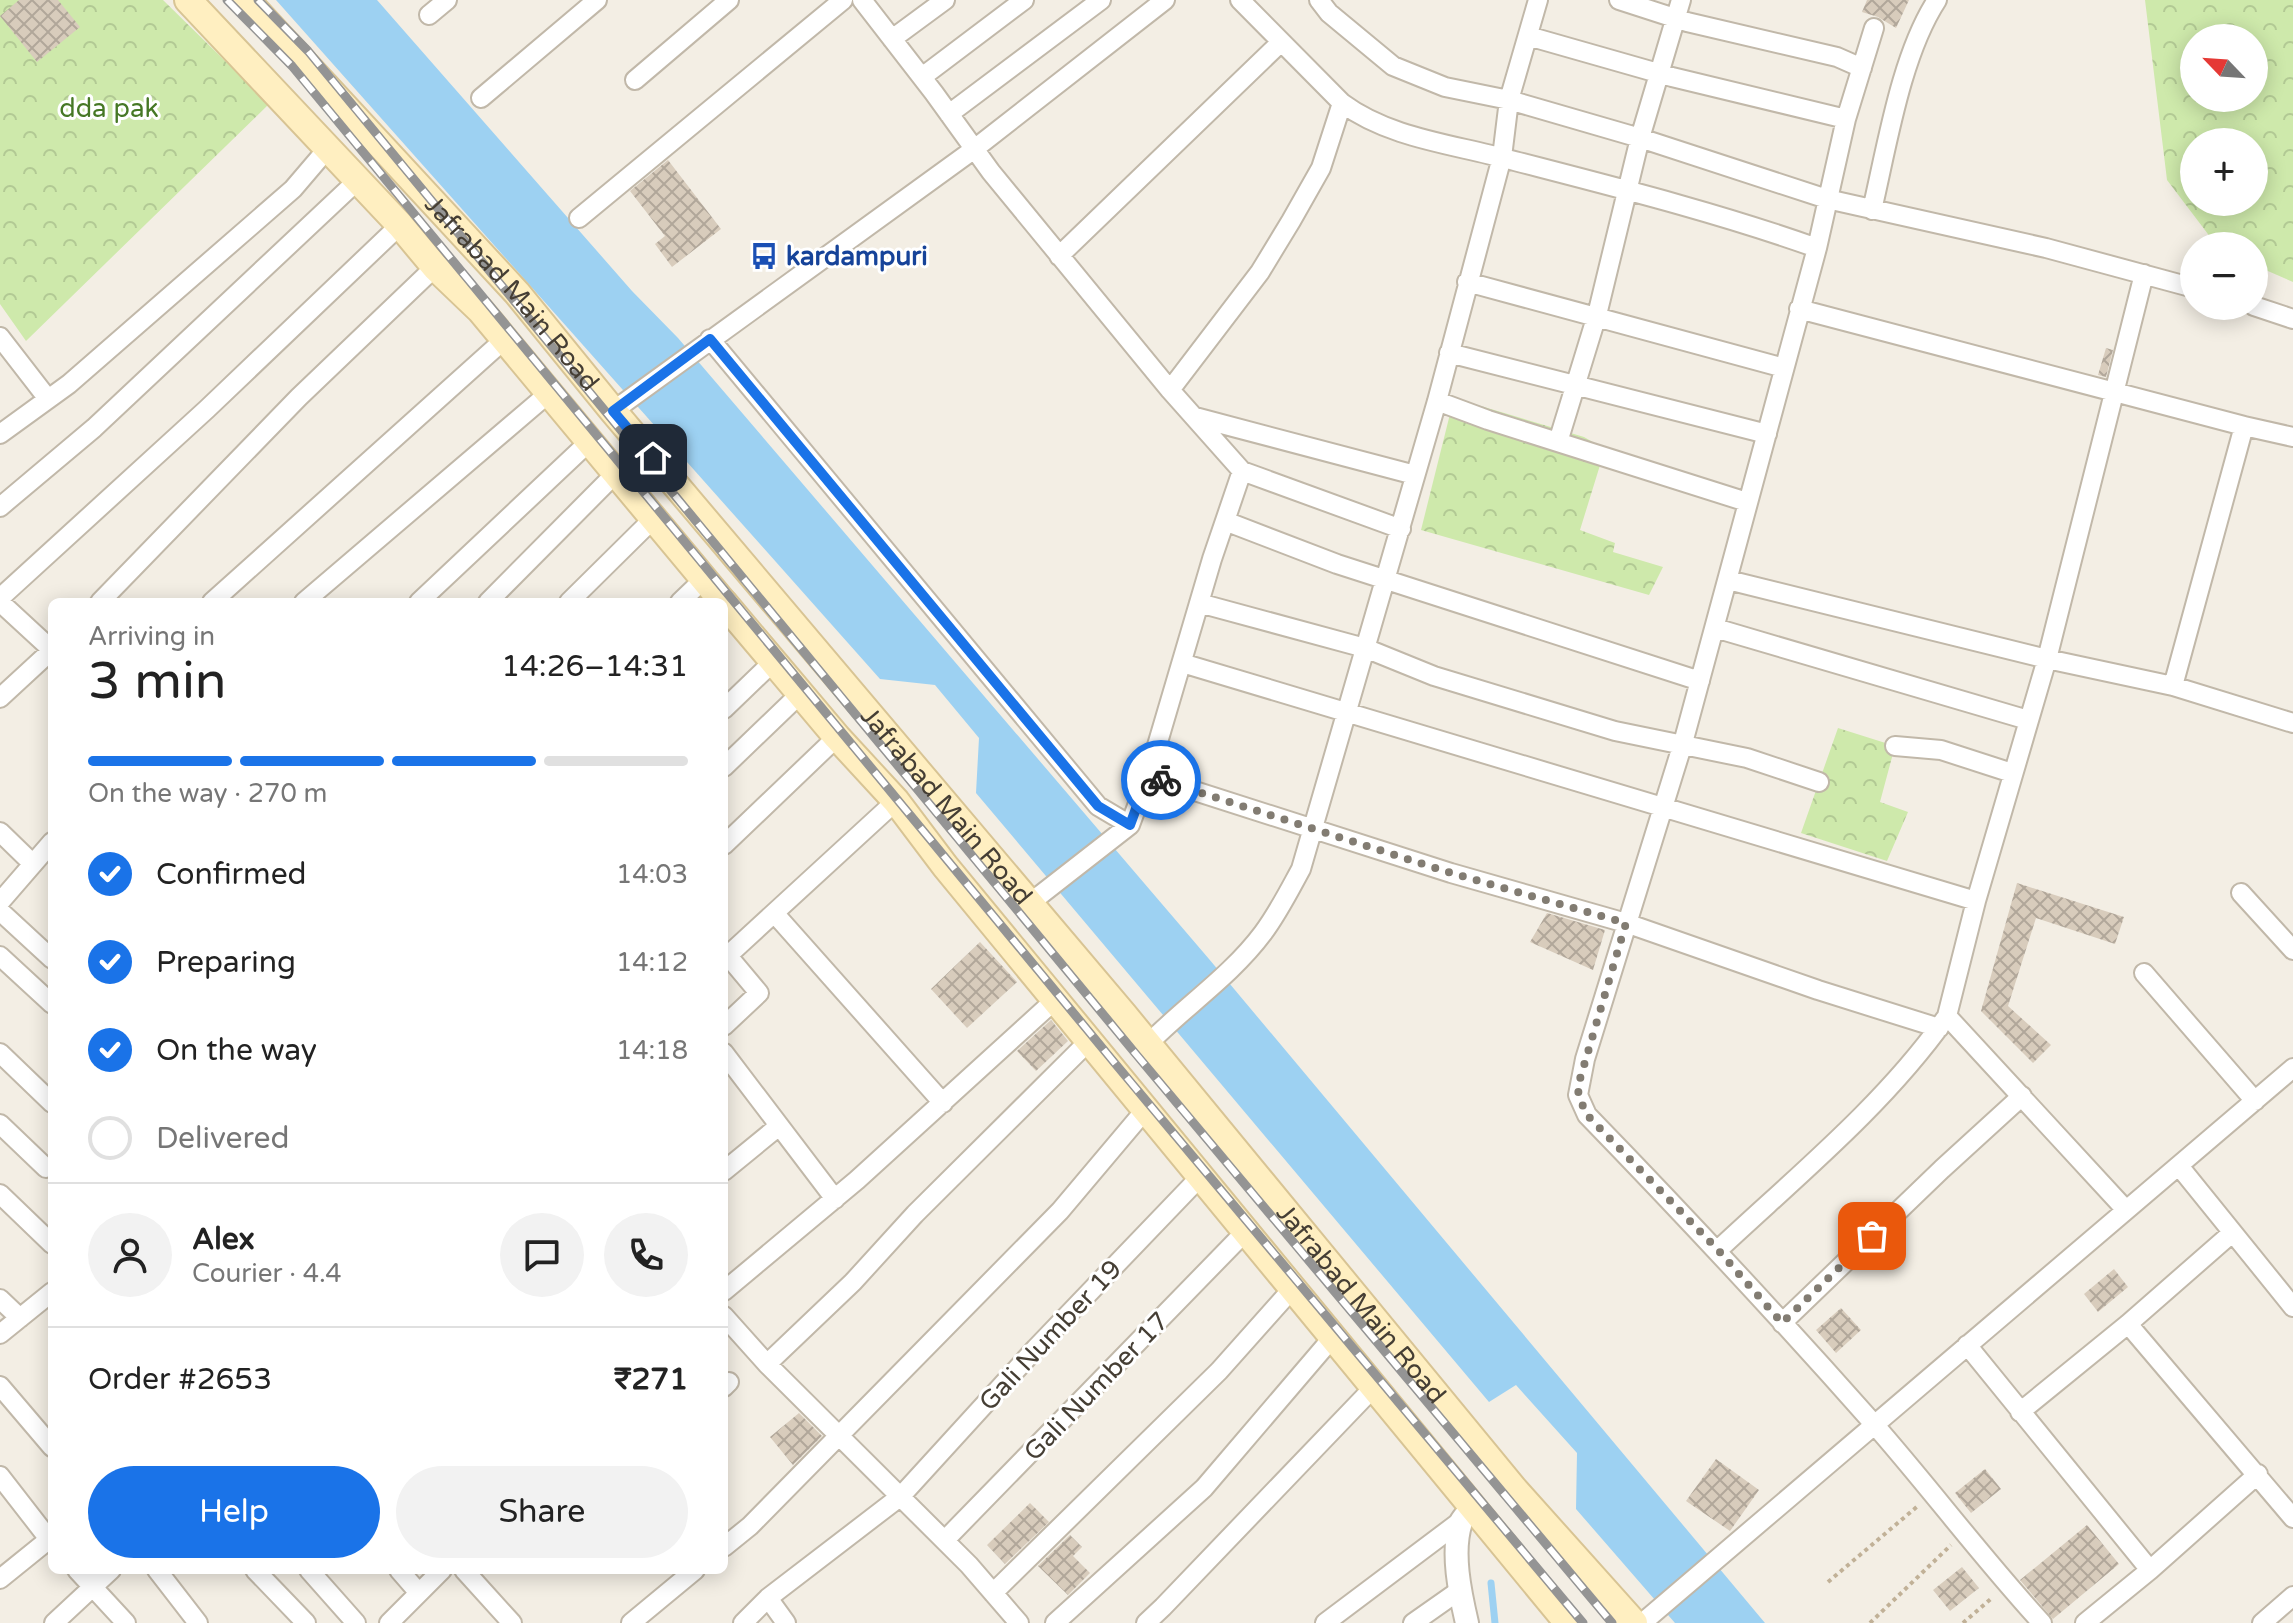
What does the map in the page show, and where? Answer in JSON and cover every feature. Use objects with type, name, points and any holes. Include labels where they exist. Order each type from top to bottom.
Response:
[{"type":"main road","name":"Jafrabad Main Road","points":[[188,0],[400,225],[435,267],[480,310],[654,518],[716,598]]},
{"type":"main road","name":"Jafrabad Main Road","points":[[246,0],[517,293],[613,411],[1030,903],[1153,1038],[1514,1489],[1643,1619]]},
{"type":"main road","points":[[299,118],[331,92]]},
{"type":"main road","name":"Jafrabad Main Road","points":[[728,615],[774,661],[837,737],[896,801],[945,866],[1374,1387],[1468,1514],[1568,1623]]},
{"type":"street","points":[[429,15],[447,0]]},
{"type":"street","points":[[567,0],[579,16]]},
{"type":"street","points":[[481,98],[597,0]]},
{"type":"street","points":[[635,80],[729,0]]},
{"type":"street","points":[[579,218],[843,0]]},
{"type":"street","points":[[862,0],[922,77],[973,150],[1170,390],[1242,471],[1401,529]]},
{"type":"street","points":[[892,39],[945,0]]},
{"type":"street","points":[[922,77],[1024,0]]},
{"type":"street","points":[[949,114],[1101,0]]},
{"type":"street","points":[[613,411],[973,150],[1165,0]]},
{"type":"street","points":[[1240,0],[1342,103],[1359,116],[1416,137],[1750,224],[1817,248]]},
{"type":"street","points":[[1319,0],[1329,13],[1393,66],[1445,87],[1509,100],[1640,138],[1827,199],[2046,248],[2180,284]]},
{"type":"street","points":[[1153,1038],[1232,967],[1262,934],[1301,869],[1437,401],[1502,157],[1509,100],[1538,0]]},
{"type":"street","points":[[1619,0],[1678,9],[1837,57],[1862,68]]},
{"type":"street","points":[[1872,210],[1911,59],[1937,0]]},
{"type":"street","points":[[1558,442],[1597,315],[1640,138],[1678,9]]},
{"type":"street","points":[[1874,28],[1846,119],[1817,248],[1715,628],[1683,743],[1585,1059],[1578,1095],[1587,1115],[1718,1250],[1874,1424],[2042,1623]]},
{"type":"street","points":[[1528,36],[1660,73],[1846,119]]},
{"type":"street","points":[[1059,256],[1281,42]]},
{"type":"street","points":[[1170,390],[1260,272],[1291,221],[1321,168],[1342,103]]},
{"type":"street","points":[[0,434],[69,384],[293,189],[328,148]]},
{"type":"street","points":[[0,507],[94,428],[358,180]]},
{"type":"street","points":[[48,646],[0,600],[400,225]]},
{"type":"street","points":[[104,598],[299,397],[379,324],[435,267]]},
{"type":"street","points":[[1718,1250],[1861,1115],[1919,1054],[1943,1022],[2047,659],[2144,274]]},
{"type":"street","points":[[1467,282],[1784,368]]},
{"type":"street","points":[[1799,309],[2293,437]]},
{"type":"street","points":[[2268,311],[2293,319]]},
{"type":"street","points":[[0,337],[48,399]]},
{"type":"street","points":[[216,598],[505,339]]},
{"type":"street","points":[[710,339],[1098,806],[1130,825]]},
{"type":"street","points":[[1449,353],[1767,434]]},
{"type":"street","points":[[309,598],[549,393]]},
{"type":"street","points":[[1437,401],[1747,502]]},
{"type":"street","points":[[1195,417],[1415,475]]},
{"type":"street","points":[[2173,686],[2244,426]]},
{"type":"street","points":[[423,598],[590,441]]},
{"type":"street","points":[[1030,903],[1130,825],[1242,471]]},
{"type":"street","points":[[492,598],[616,473]]},
{"type":"street","points":[[573,598],[654,518]]},
{"type":"street","points":[[1225,521],[1337,564],[1700,681]]},
{"type":"street","points":[[684,598],[703,580]]},
{"type":"street","points":[[1728,580],[2047,659],[2173,686],[2293,723]]},
{"type":"street","points":[[1199,603],[1365,648],[1434,676],[1615,731],[1747,758],[1819,782]]},
{"type":"street","points":[[1715,628],[2028,720]]},
{"type":"street","points":[[0,698],[48,654]]},
{"type":"street","points":[[728,705],[774,661]]},
{"type":"street","points":[[1182,663],[1976,901]]},
{"type":"street","points":[[728,763],[801,693]]},
{"type":"street","points":[[728,841],[837,737]]},
{"type":"street","points":[[1895,746],[1941,750],[2012,773]]},
{"type":"street","points":[[1148,776],[1451,873],[1626,923],[1818,990],[1943,1022],[2022,1096],[2126,1210]]},
{"type":"street","points":[[728,956],[896,801]]},
{"type":"street","points":[[0,832],[45,854],[0,902]]},
{"type":"street","points":[[2241,893],[2293,950]]},
{"type":"street","points":[[0,911],[48,955]]},
{"type":"street","points":[[775,914],[943,1103]]},
{"type":"street","points":[[0,956],[48,1000]]},
{"type":"street","points":[[728,960],[759,993],[728,1022]]},
{"type":"street","points":[[2144,973],[2255,1101]]},
{"type":"street","points":[[728,1288],[835,1199],[1055,1000]]},
{"type":"street","points":[[767,1364],[853,1282],[915,1214],[1089,1041]]},
{"type":"street","points":[[0,1053],[48,1099]]},
{"type":"street","points":[[728,1058],[835,1199]]},
{"type":"street","points":[[1643,1619],[2255,1101],[2290,1077]]},
{"type":"street","points":[[1782,1323],[2022,1096]]},
{"type":"street","points":[[728,1544],[750,1526],[1060,1211],[1146,1109]]},
{"type":"street","points":[[0,1124],[46,1168]]},
{"type":"street","points":[[728,1168],[779,1126]]},
{"type":"street","points":[[2179,1166],[2293,1307]]},
{"type":"street","name":"Gali Number 19","points":[[743,1623],[768,1598],[901,1496],[1036,1348],[1201,1176]]},
{"type":"street","points":[[0,1194],[48,1240]]},
{"type":"street","name":"Gali Number 17","points":[[945,1540],[1246,1231]]},
{"type":"street","points":[[2020,1412],[2128,1324],[2232,1233]]},
{"type":"street","points":[[993,1593],[1219,1371],[1293,1288]]},
{"type":"street","points":[[0,1334],[48,1295]]},
{"type":"street","points":[[0,1299],[20,1318]]},
{"type":"street","points":[[728,1320],[767,1364],[945,1540],[1019,1623]]},
{"type":"street","points":[[2128,1324],[2293,1518]]},
{"type":"street","points":[[1055,1623],[1204,1488],[1333,1337]]},
{"type":"street","points":[[1967,1345],[2150,1570]]},
{"type":"street","points":[[0,1386],[48,1442]]},
{"type":"street","points":[[1146,1623],[1374,1387]]},
{"type":"street","points":[[2085,1623],[2258,1474]]},
{"type":"street","points":[[0,1476],[48,1536]]},
{"type":"street","points":[[1467,1623],[1460,1590],[1458,1550],[1468,1514]]},
{"type":"street","points":[[1325,1623],[1468,1514]]},
{"type":"street","points":[[0,1579],[48,1542]]},
{"type":"street","points":[[81,1574],[126,1623]]},
{"type":"street","points":[[54,1623],[106,1574]]},
{"type":"street","points":[[160,1574],[198,1623]]},
{"type":"street","points":[[259,1574],[306,1623]]},
{"type":"street","points":[[313,1574],[356,1623]]},
{"type":"street","points":[[402,1574],[419,1593]]},
{"type":"street","points":[[389,1623],[438,1574]]},
{"type":"street","points":[[468,1574],[512,1623]]},
{"type":"street","points":[[631,1623],[690,1574]]},
{"type":"street","points":[[1413,1623],[1460,1590]]},
{"type":"street","points":[[2262,1623],[2293,1596]]},
{"type":"street","points":[[768,1598],[786,1623]]},
{"type":"path","points":[[1828,1582],[1933,1493]]},
{"type":"path","points":[[1870,1623],[1964,1532]]},
{"type":"path","points":[[1963,1623],[2007,1585]]},
{"type":"green space","name":"dda pak","points":[[0,0],[163,0],[269,104],[26,341],[0,304]]},
{"type":"green space","points":[[2145,0],[2293,0],[2293,282],[2268,271],[2268,232],[2206,232],[2194,216],[2268,216],[2268,128],[2180,128],[2180,197],[2167,180]]},
{"type":"green space","points":[[1454,398],[1584,437],[1605,449],[1580,530],[1615,543],[1613,552],[1663,567],[1649,595],[1421,530]]},
{"type":"green space","points":[[1838,728],[1895,746],[1880,802],[1908,812],[1887,861],[1801,833]]},
{"type":"water","points":[[276,0],[377,0],[632,291],[678,338],[1209,959],[1765,1623],[1675,1623],[1576,1509],[1577,1453],[1516,1385],[1489,1402],[976,793],[979,738],[935,685],[880,679]]},
{"type":"building","points":[[19,0],[58,0],[80,27],[37,62],[0,16]]},
{"type":"building","points":[[1867,0],[1909,0],[1896,28],[1862,12]]},
{"type":"building","points":[[668,160],[721,229],[672,267],[655,244],[665,236],[630,191]]},
{"type":"building","points":[[2106,348],[2113,350],[2106,377],[2098,375]]},
{"type":"building","points":[[2017,883],[2124,917],[2115,944],[2036,918],[2008,1006],[2051,1045],[2033,1063],[1981,1011]]},
{"type":"building","points":[[1547,913],[1605,930],[1593,970],[1530,942]]},
{"type":"building","points":[[980,942],[1017,982],[967,1028],[931,989]]},
{"type":"building","points":[[1051,1020],[1068,1041],[1036,1071],[1017,1051]]},
{"type":"building","points":[[2114,1269],[2128,1287],[2098,1312],[2084,1294]]},
{"type":"building","points":[[1841,1308],[1861,1330],[1836,1353],[1816,1330]]},
{"type":"building","points":[[799,1413],[822,1436],[793,1465],[770,1437]]},
{"type":"building","points":[[1716,1459],[1759,1490],[1730,1531],[1686,1501]]},
{"type":"building","points":[[1985,1469],[2001,1489],[1971,1513],[1955,1493]]},
{"type":"building","points":[[1030,1503],[1049,1522],[1005,1564],[987,1545]]},
{"type":"building","points":[[2087,1525],[2119,1564],[2053,1619],[2020,1580]]},
{"type":"building","points":[[1070,1535],[1082,1547],[1073,1556],[1090,1573],[1068,1595],[1038,1566]]},
{"type":"building","points":[[1962,1567],[1979,1588],[1950,1611],[1933,1590]]},
{"type":"waterway","points":[[1491,1583],[1495,1623]]},
{"type":"railway","points":[[227,0],[292,66],[1118,1067],[1583,1623]]},
{"type":"railway","points":[[258,0],[308,51],[1135,1053],[1612,1623]]},
{"type":"way so far","points":[[1161,780],[1451,873],[1626,923],[1580,1079],[1578,1095],[1587,1115],[1718,1250],[1782,1323],[1872,1236]]},
{"type":"place","name":"kardampuri","points":[[764,256]]},
{"type":"route","points":[[653,458],[613,411],[710,339],[1098,806],[1130,825],[1148,776],[1161,780]]}]
